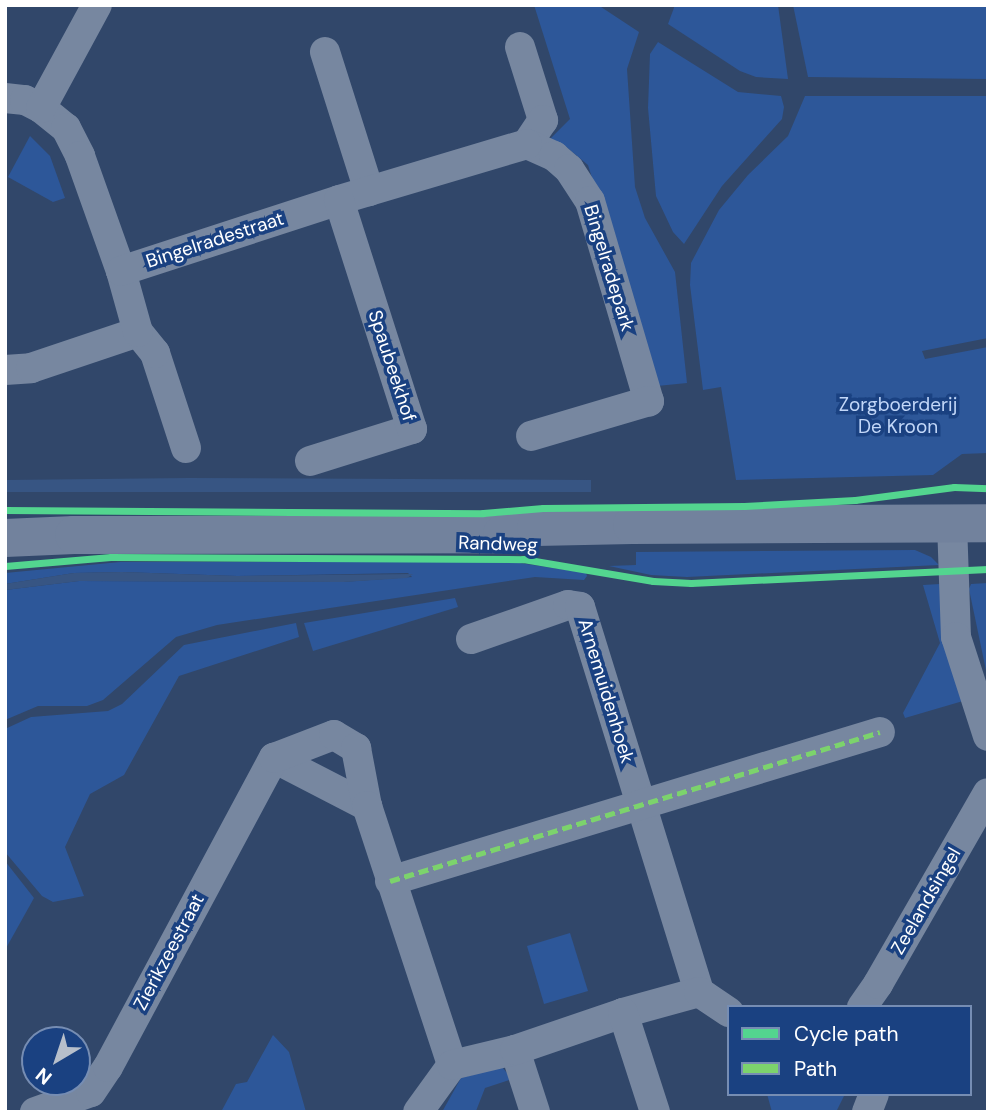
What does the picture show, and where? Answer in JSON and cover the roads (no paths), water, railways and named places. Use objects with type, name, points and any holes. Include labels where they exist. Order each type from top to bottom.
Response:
[{"type":"street","points":[[41,108],[97,5]]},
{"type":"street","points":[[520,47],[543,120],[527,144]]},
{"type":"street","points":[[325,52],[369,191]]},
{"type":"street","points":[[5,98],[25,100],[41,108],[66,128],[75,141],[121,271]]},
{"type":"street","name":"Bingelradestraat","points":[[186,448],[155,352],[138,332],[121,271],[339,200],[527,144]]},
{"type":"street","name":"Bingelradepark","points":[[527,144],[554,156],[569,169],[590,201],[649,401],[531,436]]},
{"type":"street","name":"Spaubeekhof","points":[[310,461],[412,429],[339,200]]},
{"type":"street","points":[[5,370],[31,368],[138,332]]},
{"type":"street","name":"Randweg","points":[[5,538],[87,535],[502,534],[536,527],[591,526],[970,533]]},
{"type":"street","points":[[970,533],[956,637],[988,736]]},
{"type":"street","name":"Arnemuidenhoek","points":[[471,639],[568,605],[580,607],[699,992]]},
{"type":"street","points":[[390,881],[880,732]]},
{"type":"street","points":[[274,758],[334,735],[356,748],[367,806],[452,1065]]},
{"type":"street","points":[[274,758],[367,806]]},
{"type":"street","name":"Zierikzeestraat","points":[[35,1112],[83,1097],[91,1092],[103,1075],[274,758]]},
{"type":"street","name":"Zeelandsingel","points":[[863,1005],[988,793]]},
{"type":"street","points":[[418,1112],[452,1065],[514,1050],[623,1013],[699,992],[727,1011]]},
{"type":"street","points":[[623,1013],[655,1112]]},
{"type":"street","points":[[514,1050],[535,1112]]},
{"type":"park label","name":"Zorgboerderij De Kroon","points":[[898,416]]}]
